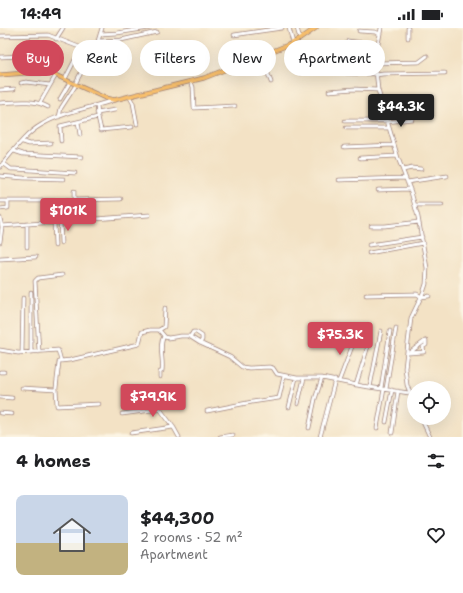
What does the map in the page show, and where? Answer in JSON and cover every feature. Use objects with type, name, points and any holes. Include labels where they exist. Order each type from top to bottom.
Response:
[{"type":"main road","points":[[300,39],[316,28]]},
{"type":"main road","points":[[58,76],[105,98],[114,100],[191,82],[218,72]]},
{"type":"main road","points":[[0,75],[12,74]]},
{"type":"street","points":[[56,39],[63,28]]},
{"type":"street","points":[[98,40],[102,28]]},
{"type":"street","points":[[100,34],[149,28]]},
{"type":"street","points":[[234,34],[281,28]]},
{"type":"street","points":[[290,28],[293,40]]},
{"type":"street","points":[[297,28],[300,39]]},
{"type":"street","points":[[378,40],[381,28]]},
{"type":"street","points":[[408,28],[408,38]]},
{"type":"street","points":[[359,31],[375,32],[380,34]]},
{"type":"street","points":[[121,40],[157,32]]},
{"type":"street","points":[[0,36],[46,35],[72,45]]},
{"type":"street","points":[[0,57],[12,56]]},
{"type":"street","points":[[385,63],[419,62],[427,56]]},
{"type":"street","points":[[65,79],[72,65]]},
{"type":"street","points":[[385,74],[445,73]]},
{"type":"street","points":[[40,103],[55,76]]},
{"type":"street","points":[[59,117],[60,108],[79,76]]},
{"type":"street","points":[[269,76],[271,82]]},
{"type":"street","points":[[376,76],[378,90],[397,156],[415,205],[427,268],[427,277],[421,298],[410,318],[405,368],[407,386]]},
{"type":"street","points":[[21,83],[26,82],[50,85]]},
{"type":"street","points":[[60,99],[70,82]]},
{"type":"street","points":[[191,82],[193,87],[194,108],[234,106]]},
{"type":"street","points":[[0,90],[14,89]]},
{"type":"street","points":[[328,91],[378,90]]},
{"type":"street","points":[[129,96],[137,124]]},
{"type":"street","points":[[0,166],[41,124],[114,100]]},
{"type":"street","points":[[0,103],[28,102],[40,103],[48,107]]},
{"type":"street","points":[[97,106],[100,129],[132,127]]},
{"type":"street","points":[[97,113],[115,110]]},
{"type":"street","points":[[61,141],[60,126],[98,117]]},
{"type":"street","points":[[345,121],[387,122],[412,119]]},
{"type":"street","points":[[78,122],[80,135]]},
{"type":"street","points":[[346,128],[389,128]]},
{"type":"street","points":[[23,142],[29,144],[51,143]]},
{"type":"street","points":[[344,147],[394,145]]},
{"type":"street","points":[[14,151],[23,154],[82,157]]},
{"type":"street","points":[[360,158],[397,156]]},
{"type":"street","points":[[3,163],[9,168],[75,173]]},
{"type":"street","points":[[403,170],[412,168],[421,169]]},
{"type":"street","points":[[0,176],[64,179]]},
{"type":"street","points":[[407,182],[447,176]]},
{"type":"street","points":[[339,180],[405,178]]},
{"type":"street","points":[[378,190],[410,189]]},
{"type":"street","points":[[74,191],[74,220]]},
{"type":"street","points":[[74,200],[121,199]]},
{"type":"street","points":[[0,201],[68,201]]},
{"type":"street","points":[[0,209],[8,208],[8,201]]},
{"type":"street","points":[[415,205],[442,205]]},
{"type":"street","points":[[2,225],[149,215]]},
{"type":"street","points":[[0,218],[2,225],[0,242]]},
{"type":"street","points":[[60,221],[62,243]]},
{"type":"street","points":[[54,222],[55,246]]},
{"type":"street","points":[[371,226],[419,222]]},
{"type":"street","points":[[27,224],[27,247]]},
{"type":"street","points":[[369,245],[422,237]]},
{"type":"street","points":[[370,253],[423,243]]},
{"type":"street","points":[[0,259],[36,257]]},
{"type":"street","points":[[39,352],[35,281],[38,278],[62,275]]},
{"type":"street","points":[[31,294],[31,352]]},
{"type":"street","points":[[366,295],[417,294],[421,298]]},
{"type":"street","points":[[421,298],[429,296]]},
{"type":"street","points":[[22,353],[23,298]]},
{"type":"street","points":[[61,360],[70,360],[138,345],[140,343],[140,335],[143,331],[159,330],[164,327],[165,308]]},
{"type":"street","points":[[165,320],[170,320]]},
{"type":"street","points":[[378,428],[396,328]]},
{"type":"street","points":[[159,330],[168,338],[181,336],[190,337],[230,357],[244,368],[269,367],[273,368],[277,374],[284,376],[296,378],[322,378],[407,393]]},
{"type":"street","points":[[370,387],[381,331]]},
{"type":"street","points":[[384,389],[390,331]]},
{"type":"street","points":[[190,337],[193,332],[196,332],[202,336],[200,343]]},
{"type":"street","points":[[160,377],[160,372],[162,371],[164,365],[162,338],[164,336]]},
{"type":"street","points":[[339,381],[356,336]]},
{"type":"street","points":[[406,358],[409,353],[426,341],[426,345],[423,347],[424,352],[409,353]]},
{"type":"street","points":[[356,385],[368,346]]},
{"type":"street","points":[[0,350],[22,353],[58,350],[60,352],[61,360],[59,362],[56,390],[57,406],[99,404]]},
{"type":"street","points":[[207,411],[279,398],[284,376]]},
{"type":"street","points":[[289,407],[296,378]]},
{"type":"street","points":[[298,404],[304,378]]},
{"type":"street","points":[[309,428],[315,399],[322,378]]},
{"type":"street","points":[[320,437],[335,380]]},
{"type":"street","points":[[22,388],[56,390]]},
{"type":"street","points":[[386,422],[392,390]]},
{"type":"street","points":[[392,433],[398,391]]},
{"type":"street","points":[[0,397],[12,398]]},
{"type":"street","points":[[122,414],[160,409],[173,427],[178,437]]},
{"type":"street","points":[[0,413],[12,414]]},
{"type":"street","points":[[425,425],[430,437]]},
{"type":"street","points":[[131,433],[173,427]]},
{"type":"street","points":[[220,437],[233,435]]}]
